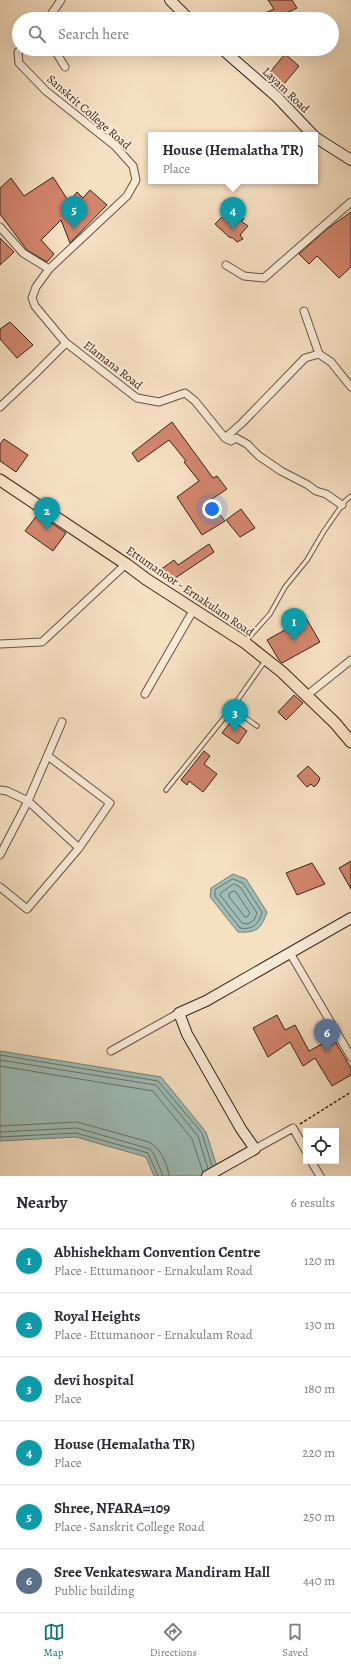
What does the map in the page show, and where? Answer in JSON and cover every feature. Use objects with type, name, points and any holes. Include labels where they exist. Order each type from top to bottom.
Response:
[{"type":"main road","name":"Ettumanoor - Ernakulam Road","points":[[0,480],[146,579],[244,642],[282,672],[335,723],[351,742]]},
{"type":"street","points":[[53,12],[61,0]]},
{"type":"street","points":[[170,0],[182,12]]},
{"type":"street","name":"Sanskrit College Road","points":[[18,56],[19,63],[46,91],[115,146],[133,166],[136,180],[127,196],[49,269],[36,287],[32,298],[35,306],[65,342]]},
{"type":"street","points":[[58,56],[65,67]]},
{"type":"street","name":"Layam Road","points":[[230,56],[277,97],[310,132]]},
{"type":"street","name":"Layam Road","points":[[318,138],[350,157]]},
{"type":"street","points":[[226,265],[244,276],[264,278],[351,202]]},
{"type":"street","points":[[0,227],[23,252],[49,269]]},
{"type":"street","points":[[304,311],[319,354],[331,362],[351,387]]},
{"type":"street","points":[[0,407],[35,374],[64,345],[65,342]]},
{"type":"street","name":"Elamana Road","points":[[65,342],[137,398],[159,402],[186,393],[225,438]]},
{"type":"street","points":[[319,354],[305,358],[242,423],[225,438],[231,441],[236,438],[247,444],[259,456],[291,477],[308,485],[316,492],[326,494],[342,505]]},
{"type":"street","points":[[0,644],[42,642],[126,564]]},
{"type":"street","points":[[146,694],[194,609]]},
{"type":"street","points":[[306,696],[351,660]]},
{"type":"street","points":[[0,855],[28,801],[62,722]]},
{"type":"street","points":[[0,887],[27,909],[79,848],[110,803],[48,756]]},
{"type":"street","points":[[0,790],[7,791],[28,801],[79,848]]},
{"type":"street","points":[[111,1052],[179,1013],[206,1001],[351,918]]},
{"type":"street","points":[[290,953],[351,1057]]},
{"type":"street","points":[[179,1013],[188,1034],[218,1088],[241,1129],[255,1149]]},
{"type":"street","points":[[207,1176],[293,1128],[303,1146]]},
{"type":"street","points":[[313,1164],[320,1176]]},
{"type":"lane","points":[[244,642],[270,614],[285,587],[307,560],[324,531],[342,505],[351,496]]},
{"type":"lane","points":[[166,790],[232,708],[265,660]]},
{"type":"lane","points":[[232,708],[258,726]]},
{"type":"path","points":[[293,1128],[351,1092]]},
{"type":"water","points":[[233,874],[246,879],[267,912],[263,922],[254,931],[238,932],[210,897],[211,888]]},
{"type":"water","points":[[0,1051],[161,1077],[206,1132],[220,1176],[154,1176],[146,1157],[76,1137],[0,1141]]},
{"type":"building","points":[[268,0],[292,0],[297,8],[289,12],[267,12],[274,9]]},
{"type":"building","points":[[283,56],[287,56],[299,66],[284,84],[270,72]]},
{"type":"building","points":[[53,177],[69,202],[77,192],[83,198],[90,190],[107,205],[70,243],[61,220],[41,240],[54,254],[47,262],[27,250],[0,214],[0,188],[11,178],[24,196]]},
{"type":"building","points":[[232,210],[244,219],[241,221],[248,226],[240,235],[243,239],[237,242],[215,224],[226,213],[227,215]]},
{"type":"building","points":[[351,212],[351,267],[339,278],[317,256],[309,264],[299,254],[327,229]]},
{"type":"building","points":[[0,238],[14,252],[0,265]]},
{"type":"building","points":[[10,322],[33,345],[17,358],[0,339],[0,329]]},
{"type":"building","points":[[172,422],[213,478],[217,476],[227,489],[209,501],[225,521],[202,535],[177,497],[199,481],[184,462],[186,461],[169,440],[138,462],[132,453]]},
{"type":"building","points":[[4,439],[28,455],[16,472],[0,461],[0,444]]},
{"type":"building","points":[[241,509],[255,528],[240,537],[226,520]]},
{"type":"building","points":[[38,514],[66,533],[53,551],[25,531]]},
{"type":"building","points":[[209,544],[214,552],[168,583],[160,570],[174,560],[178,565]]},
{"type":"building","points":[[306,618],[320,642],[282,663],[267,640]]},
{"type":"building","points":[[294,695],[303,703],[286,720],[278,712]]},
{"type":"building","points":[[232,720],[247,731],[238,744],[222,733]]},
{"type":"building","points":[[204,751],[210,756],[204,764],[217,774],[203,792],[189,781],[187,785],[181,780]]},
{"type":"building","points":[[308,766],[320,778],[314,787],[311,784],[307,787],[297,776]]},
{"type":"building","points":[[351,861],[351,889],[339,868]]},
{"type":"building","points":[[312,863],[325,884],[297,895],[286,873]]},
{"type":"building","points":[[277,1015],[285,1030],[295,1025],[309,1051],[333,1038],[351,1068],[351,1075],[332,1086],[315,1058],[303,1066],[290,1042],[268,1057],[253,1028]]},
{"type":"place","name":"Shree, NFARA=109","points":[[74,229]]},
{"type":"place","name":"House (Hemalatha TR)","points":[[233,230]]},
{"type":"place","name":"Royal Heights","points":[[47,530]]},
{"type":"place","name":"Abhishekham Convention Centre","points":[[294,641]]},
{"type":"place","name":"devi hospital","points":[[235,732]]},
{"type":"place","name":"Sree Venkateswara Mandiram Hall","points":[[327,1052]]}]
